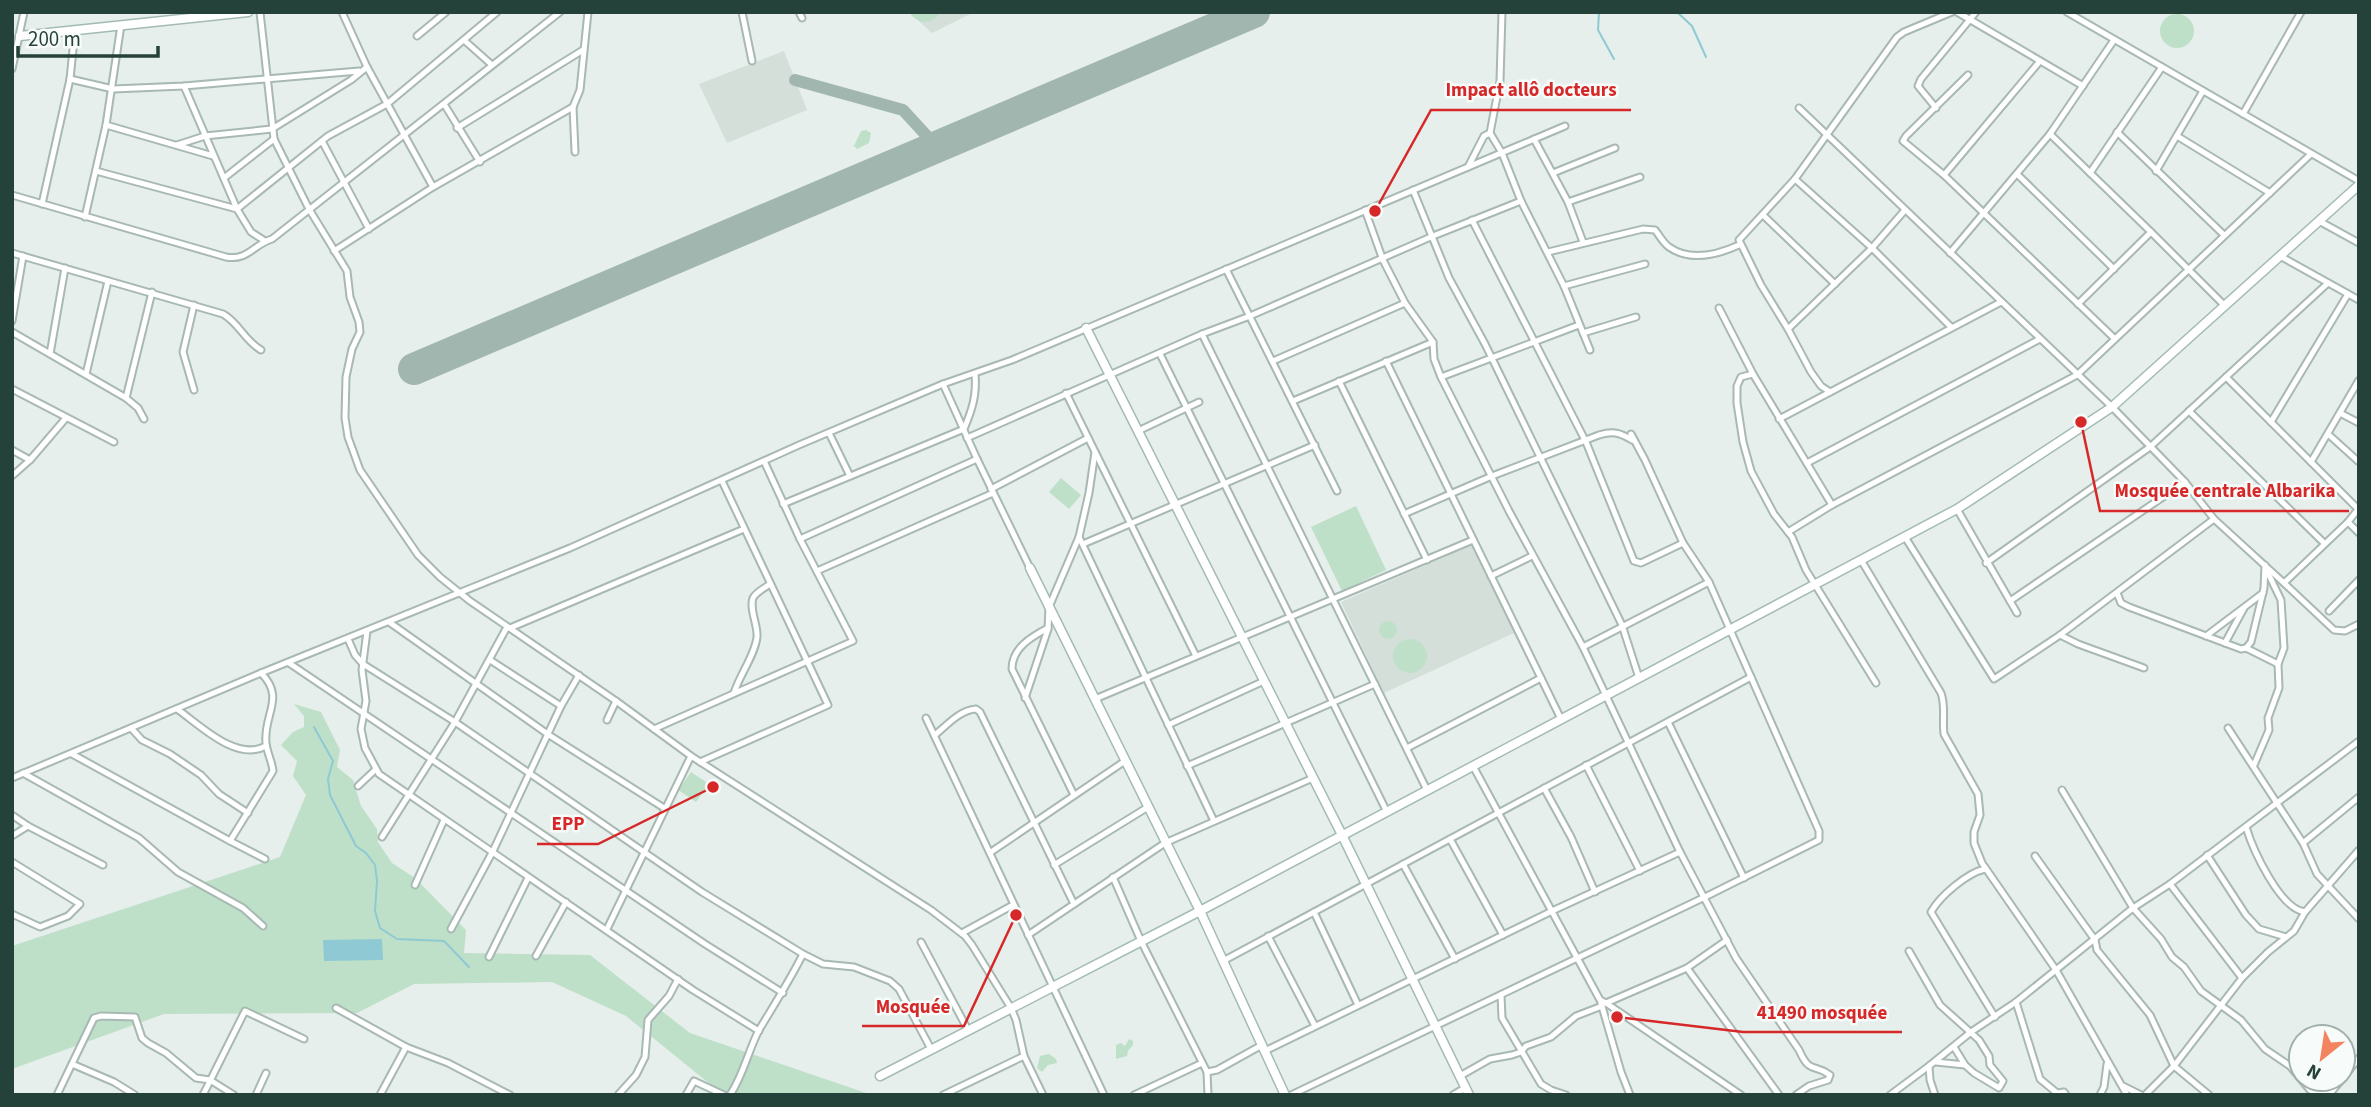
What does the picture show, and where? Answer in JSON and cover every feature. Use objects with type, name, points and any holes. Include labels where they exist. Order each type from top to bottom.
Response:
[{"type":"street","points":[[12,69],[24,12]]},
{"type":"street","points":[[20,36],[248,12]]},
{"type":"street","points":[[260,12],[274,139],[309,209],[347,271],[348,289],[361,329],[348,361],[344,396],[348,437],[354,456],[385,508],[418,555],[460,594],[691,756],[962,933],[972,944],[1011,1008],[1024,1056],[1042,1093],[1034,1095]]},
{"type":"street","points":[[342,12],[366,66],[433,187]]},
{"type":"street","points":[[417,36],[446,12]]},
{"type":"street","points":[[237,209],[322,141],[387,104],[497,12]]},
{"type":"street","points":[[12,195],[235,259],[249,255],[560,12]]},
{"type":"street","points":[[575,152],[573,107],[580,90],[588,12]]},
{"type":"street","points":[[742,12],[752,61]]},
{"type":"street","points":[[1502,12],[1500,81],[1490,133],[1564,286],[1590,350]]},
{"type":"street","points":[[1830,392],[1821,386],[1811,372],[1767,296],[1739,245],[1741,236],[1795,179],[1897,37],[1952,12]]},
{"type":"street","points":[[1957,12],[2083,86]]},
{"type":"street","points":[[1936,108],[1918,86],[1976,12]]},
{"type":"street","points":[[880,1076],[1200,911],[1957,509],[2112,407],[2359,183],[2068,12]]},
{"type":"street","points":[[2243,114],[2301,12]]},
{"type":"street","points":[[12,24],[21,26]]},
{"type":"street","points":[[85,217],[113,89],[121,25]]},
{"type":"street","points":[[42,204],[70,79],[75,30]]},
{"type":"street","points":[[1950,253],[2050,134],[2114,40]]},
{"type":"street","points":[[465,41],[492,65]]},
{"type":"street","points":[[457,128],[583,50]]},
{"type":"street","points":[[1944,174],[2040,61]]},
{"type":"street","points":[[177,145],[205,136],[272,129],[351,80],[366,66]]},
{"type":"street","points":[[2090,173],[2162,67]]},
{"type":"street","points":[[70,79],[113,89],[184,86],[359,71]]},
{"type":"street","points":[[1968,75],[1903,141],[1944,174],[2115,339]]},
{"type":"street","points":[[184,86],[237,209],[251,232],[264,241]]},
{"type":"street","points":[[2157,171],[2203,91]]},
{"type":"street","points":[[444,104],[480,162]]},
{"type":"street","points":[[334,251],[433,187],[573,107]]},
{"type":"street","points":[[1799,108],[2112,407],[2185,482],[2214,519],[2276,579],[2284,583],[2334,630],[2345,631],[2359,624]]},
{"type":"street","points":[[106,125],[214,156]]},
{"type":"street","points":[[12,778],[261,673],[460,594],[943,384],[975,374],[1086,328],[1565,126]]},
{"type":"street","points":[[2117,132],[2224,235]]},
{"type":"street","points":[[1468,167],[1484,136],[1490,133]]},
{"type":"street","points":[[2050,134],[2225,306]]},
{"type":"street","points":[[2177,136],[2270,193]]},
{"type":"street","points":[[224,178],[274,139]]},
{"type":"street","points":[[1534,139],[1568,202],[1583,242]]},
{"type":"street","points":[[322,141],[369,229]]},
{"type":"street","points":[[1553,173],[1615,148]]},
{"type":"street","points":[[1788,531],[1832,505],[2077,376],[2311,154]]},
{"type":"street","points":[[96,171],[237,209]]},
{"type":"street","points":[[2017,174],[2114,269]]},
{"type":"street","points":[[1568,202],[1640,177]]},
{"type":"street","points":[[1795,179],[1871,247],[1951,327]]},
{"type":"street","points":[[1413,190],[1449,278],[1492,358],[1622,625],[1639,678]]},
{"type":"street","points":[[967,438],[1202,334],[1521,201]]},
{"type":"street","points":[[1366,210],[1383,260],[1405,303],[1433,342],[1434,359],[1441,377],[1532,556],[1583,647],[1681,852],[1742,968],[1804,1061],[1813,1069],[1823,1070],[1830,1075],[1828,1080],[1809,1086],[1796,1095]]},
{"type":"street","points":[[1788,329],[1905,210]]},
{"type":"street","points":[[1763,215],[1835,284]]},
{"type":"street","points":[[1472,220],[1586,442],[1633,561],[1642,563],[1684,543]]},
{"type":"street","points":[[2319,221],[2359,243]]},
{"type":"street","points":[[1548,253],[1583,242],[1649,229],[1682,254],[1701,256],[1727,251],[1739,245]]},
{"type":"street","points":[[2078,304],[2151,233]]},
{"type":"street","points":[[12,253],[152,292],[229,317],[246,340],[261,350]]},
{"type":"street","points":[[12,321],[23,256]]},
{"type":"street","points":[[2280,256],[2359,300]]},
{"type":"street","points":[[1564,286],[1645,264]]},
{"type":"street","points":[[50,354],[65,268]]},
{"type":"street","points":[[1226,269],[1337,491]]},
{"type":"street","points":[[86,374],[108,281]]},
{"type":"street","points":[[1986,563],[2150,447],[2328,283]]},
{"type":"street","points":[[126,398],[152,292]]},
{"type":"street","points":[[2270,422],[2348,294]]},
{"type":"street","points":[[1779,419],[2001,302]]},
{"type":"street","points":[[1273,361],[1405,303]]},
{"type":"street","points":[[194,305],[183,352],[194,390]]},
{"type":"street","points":[[1719,308],[1753,374],[1832,505]]},
{"type":"street","points":[[1583,333],[1636,317]]},
{"type":"street","points":[[1441,377],[1579,325]]},
{"type":"street","points":[[1086,328],[1342,835],[1467,1091],[1453,1095]]},
{"type":"street","points":[[12,332],[126,398],[138,408],[144,419]]},
{"type":"street","points":[[1202,334],[1427,790]]},
{"type":"street","points":[[1807,463],[2040,339]]},
{"type":"street","points":[[1293,401],[1433,342]]},
{"type":"street","points":[[1160,354],[1387,812]]},
{"type":"street","points":[[1386,362],[1561,719]]},
{"type":"street","points":[[783,503],[964,429],[974,403],[975,374]]},
{"type":"street","points":[[1753,374],[1741,377],[1737,386],[1737,403],[1743,442],[1755,479],[1774,514],[1788,531],[1806,570],[1875,683]]},
{"type":"street","points":[[2226,377],[2358,508],[2348,522],[2284,583]]},
{"type":"street","points":[[2311,462],[2359,380]]},
{"type":"street","points":[[1339,381],[1427,560]]},
{"type":"street","points":[[943,384],[992,491],[1200,911],[1285,1095]]},
{"type":"street","points":[[12,389],[114,442]]},
{"type":"street","points":[[1066,393],[1196,656]]},
{"type":"street","points":[[1138,431],[1199,402]]},
{"type":"street","points":[[2189,411],[2325,543]]},
{"type":"street","points":[[2340,413],[2359,423]]},
{"type":"street","points":[[12,476],[30,460],[66,418]]},
{"type":"street","points":[[1404,514],[1492,476],[1611,432],[1622,434],[1634,442]]},
{"type":"street","points":[[830,433],[850,476]]},
{"type":"street","points":[[1291,1095],[1816,843],[1820,837],[1709,582],[1684,543],[1631,434]]},
{"type":"street","points":[[2328,434],[2359,462]]},
{"type":"street","points":[[817,571],[992,491],[1088,438]]},
{"type":"street","points":[[1083,544],[1314,445]]},
{"type":"street","points":[[12,450],[30,460]]},
{"type":"street","points":[[1025,698],[1048,629],[1049,607],[1079,537],[1095,452]]},
{"type":"street","points":[[800,539],[977,459]]},
{"type":"street","points":[[653,729],[853,641],[800,539],[764,461]]},
{"type":"street","points":[[700,762],[828,705],[722,481]]},
{"type":"street","points":[[2010,601],[2185,482]]},
{"type":"street","points":[[1957,509],[2017,613]]},
{"type":"street","points":[[1905,537],[1994,679],[2060,635],[2214,519]]},
{"type":"street","points":[[2348,522],[2359,533]]},
{"type":"street","points":[[382,837],[455,722],[509,628],[744,529]]},
{"type":"street","points":[[1079,537],[1214,821]]},
{"type":"street","points":[[1095,699],[1473,540]]},
{"type":"street","points":[[1491,576],[1532,556]]},
{"type":"street","points":[[1861,560],[1941,693],[1945,704],[1944,734],[1978,794],[1980,815],[1976,822],[1973,843],[1985,869],[2056,970],[2127,1095]]},
{"type":"street","points":[[2246,648],[2251,642],[2264,590],[2265,567]]},
{"type":"street","points":[[2206,635],[2276,579]]},
{"type":"street","points":[[2254,765],[2269,730],[2269,718],[2279,688],[2278,664],[2284,648],[2281,600],[2276,579]]},
{"type":"street","points":[[2329,611],[2359,580]]},
{"type":"street","points":[[1583,647],[1709,582]]},
{"type":"street","points":[[734,694],[757,636],[752,602],[754,596],[770,584]]},
{"type":"street","points":[[2117,593],[2121,603],[2129,607],[2241,649],[2246,648],[2278,664]]},
{"type":"street","points":[[2225,643],[2246,605]]},
{"type":"street","points":[[389,622],[549,735],[664,808]]},
{"type":"street","points":[[1058,624],[1025,642],[1016,652],[1012,669],[1073,795]]},
{"type":"street","points":[[367,631],[362,676],[366,696],[362,724],[363,738],[375,770],[408,796],[493,851],[528,878],[759,1031]]},
{"type":"street","points":[[2060,635],[2078,645],[2144,668]]},
{"type":"street","points":[[348,639],[355,655],[363,664],[455,722],[702,892],[823,964],[854,967],[895,985],[931,1049]]},
{"type":"street","points":[[490,660],[561,706]]},
{"type":"street","points":[[289,663],[705,944],[783,993]]},
{"type":"street","points":[[230,841],[273,771],[266,746],[273,692],[270,680],[261,673]]},
{"type":"street","points":[[452,929],[493,851],[561,706],[579,676]]},
{"type":"street","points":[[1223,961],[1751,677]]},
{"type":"street","points":[[1406,748],[1541,678]]},
{"type":"street","points":[[1168,725],[1264,681]]},
{"type":"street","points":[[1187,766],[1375,684]]},
{"type":"street","points":[[607,720],[616,701]]},
{"type":"street","points":[[177,709],[232,746],[254,750],[266,746]]},
{"type":"street","points":[[935,735],[960,715],[976,709],[1074,904]]},
{"type":"street","points":[[926,718],[1104,1095]]},
{"type":"street","points":[[1668,722],[1744,878]]},
{"type":"street","points":[[2228,727],[2303,843],[2316,874],[2359,919]]},
{"type":"street","points":[[131,728],[142,740],[170,754],[201,775],[219,794],[248,813]]},
{"type":"street","points":[[1890,1095],[1936,1062],[1971,1032],[2016,1002],[2133,908],[2170,884],[2359,741]]},
{"type":"street","points":[[72,754],[265,859]]},
{"type":"street","points":[[607,929],[691,756]]},
{"type":"street","points":[[991,852],[1125,761]]},
{"type":"street","points":[[1586,765],[1640,871]]},
{"type":"street","points":[[1473,766],[1500,812],[1575,957],[1603,1003],[1621,1072],[1630,1095]]},
{"type":"street","points":[[358,786],[375,770]]},
{"type":"street","points":[[23,773],[139,838],[178,872],[243,908],[263,926]]},
{"type":"street","points":[[1028,935],[1166,843],[1313,778]]},
{"type":"street","points":[[1544,788],[1571,836],[1595,892]]},
{"type":"street","points":[[2062,790],[2133,908],[2161,939],[2172,957],[2184,967],[2201,991],[2241,1020],[2265,1049],[2290,1066],[2310,1090],[2329,1094],[2359,1058]]},
{"type":"street","points":[[2303,843],[2359,797]]},
{"type":"street","points":[[1054,865],[1148,807]]},
{"type":"street","points":[[12,815],[103,864]]},
{"type":"street","points":[[415,886],[444,820]]},
{"type":"street","points":[[12,836],[28,826]]},
{"type":"street","points":[[2246,827],[2279,894],[2296,910],[2305,912]]},
{"type":"street","points":[[1450,839],[1503,935]]},
{"type":"street","points":[[1207,1072],[1315,1026],[1552,911],[1681,852]]},
{"type":"street","points":[[2123,1086],[2143,1095],[2174,1066],[2242,978],[2294,931],[2305,912],[2358,853]]},
{"type":"street","points":[[2207,855],[2246,915],[2259,929],[2286,937]]},
{"type":"street","points":[[2035,856],[2095,940],[2097,950],[2150,1015],[2174,1066],[2209,1095]]},
{"type":"street","points":[[12,862],[80,904],[68,916],[40,927],[12,914]]},
{"type":"street","points":[[1403,864],[1455,958]]},
{"type":"street","points":[[1985,869],[1955,887],[1931,912],[1995,1017]]},
{"type":"street","points":[[1113,877],[1141,941],[1207,1072],[1208,1095]]},
{"type":"street","points":[[489,957],[528,878]]},
{"type":"street","points":[[2170,884],[2242,978]]},
{"type":"street","points":[[536,956],[566,902]]},
{"type":"street","points":[[962,933],[1013,905]]},
{"type":"street","points":[[1314,912],[1358,1005]]},
{"type":"street","points":[[1268,936],[1315,1026]]},
{"type":"street","points":[[1460,1076],[1490,1059],[1521,1052],[1526,1046],[1551,1037],[1576,1016],[1687,968],[1727,940]]},
{"type":"street","points":[[921,942],[968,1030]]},
{"type":"street","points":[[1909,951],[1940,1005],[1971,1032],[1989,1055],[1990,1065],[2003,1081],[1999,1088],[1965,1065],[1954,1047]]},
{"type":"street","points":[[730,1095],[745,1069],[759,1031],[803,954]]},
{"type":"street","points":[[1687,968],[1779,1095]]},
{"type":"street","points":[[618,1095],[636,1075],[645,1057],[648,1020],[669,996],[678,979]]},
{"type":"street","points":[[1502,995],[1502,1018],[1521,1052],[1541,1083],[1566,1095]]},
{"type":"street","points":[[2016,1002],[2040,1079],[2057,1093],[2064,1092],[2066,1095]]},
{"type":"street","points":[[1603,1003],[1741,1095]]},
{"type":"street","points":[[336,1008],[405,1047],[448,1063],[510,1095]]},
{"type":"street","points":[[203,1095],[245,1011],[304,1039]]},
{"type":"street","points":[[57,1095],[94,1018],[101,1016],[135,1017],[142,1038],[148,1043],[196,1078],[210,1080],[234,1095]]},
{"type":"street","points":[[380,1095],[405,1047]]},
{"type":"street","points":[[943,1095],[1024,1056]]},
{"type":"street","points":[[2100,1095],[2104,1087],[2107,1061]]},
{"type":"street","points":[[1936,1062],[1965,1065]]},
{"type":"street","points":[[72,1063],[135,1095]]},
{"type":"street","points":[[1134,1095],[1202,1063]]},
{"type":"street","points":[[1929,1066],[1930,1080],[1936,1095]]},
{"type":"street","points":[[256,1095],[266,1073]]},
{"type":"street","points":[[686,1095],[694,1081],[724,1095]]},
{"type":"shaded area","points":[[909,12],[974,12],[932,33]]},
{"type":"shaded area","points":[[784,51],[807,110],[727,143],[699,84]]},
{"type":"shaded area","points":[[1472,545],[1514,633],[1384,693],[1341,602]]},
{"type":"green space","points":[[909,12],[941,12],[925,22],[916,19]]},
{"type":"green space","points":[[2177,14],[2189,19],[2194,31],[2189,43],[2177,48],[2165,43],[2160,31],[2165,19]]},
{"type":"green space","points":[[861,131],[871,133],[869,143],[857,149],[854,146]]},
{"type":"green space","points":[[1061,478],[1081,495],[1069,509],[1049,492]]},
{"type":"green space","points":[[1356,506],[1386,570],[1342,591],[1311,527]]},
{"type":"green space","points":[[1388,621],[1394,624],[1397,630],[1394,636],[1388,639],[1382,636],[1379,630],[1382,624]]},
{"type":"green space","points":[[1410,639],[1422,644],[1427,656],[1422,668],[1410,673],[1398,668],[1393,656],[1398,644]]},
{"type":"green space","points":[[294,704],[321,712],[340,750],[337,767],[353,780],[361,806],[377,829],[378,842],[392,863],[415,878],[466,930],[464,953],[590,955],[690,1033],[872,1095],[721,1093],[626,1016],[552,982],[414,984],[357,1013],[164,1014],[12,1069],[12,946],[280,857],[306,795],[293,776],[297,761],[281,745],[293,732],[304,727],[304,716]]},
{"type":"green space","points":[[691,772],[709,784],[696,802],[678,790]]},
{"type":"green space","points":[[1129,1039],[1133,1041],[1133,1045],[1127,1056],[1116,1059],[1116,1045],[1121,1043],[1125,1046]]},
{"type":"green space","points":[[1049,1054],[1057,1063],[1048,1065],[1042,1072],[1037,1068],[1040,1056]]},
{"type":"water","points":[[382,939],[383,960],[324,961],[323,940]]},
{"type":"waterway","points":[[1599,12],[1598,30],[1614,59]]},
{"type":"waterway","points":[[1677,12],[1692,26],[1706,57]]},
{"type":"waterway","points":[[314,727],[333,761],[328,779],[330,795],[356,846],[366,853],[375,865],[375,911],[380,928],[397,939],[444,941],[469,967]]},
{"type":"taxiway","points":[[795,80],[903,110],[937,147]]},
{"type":"runway","points":[[414,369],[1254,12]]},
{"type":"place","name":"Impact allô docteurs","points":[[1375,211]]},
{"type":"place","name":"Mosquée centrale Albarika","points":[[2081,422]]},
{"type":"place","name":"EPP","points":[[713,787]]},
{"type":"place","name":"Mosquée","points":[[1016,915]]},
{"type":"place","name":"41490 mosquée","points":[[1617,1017]]}]
